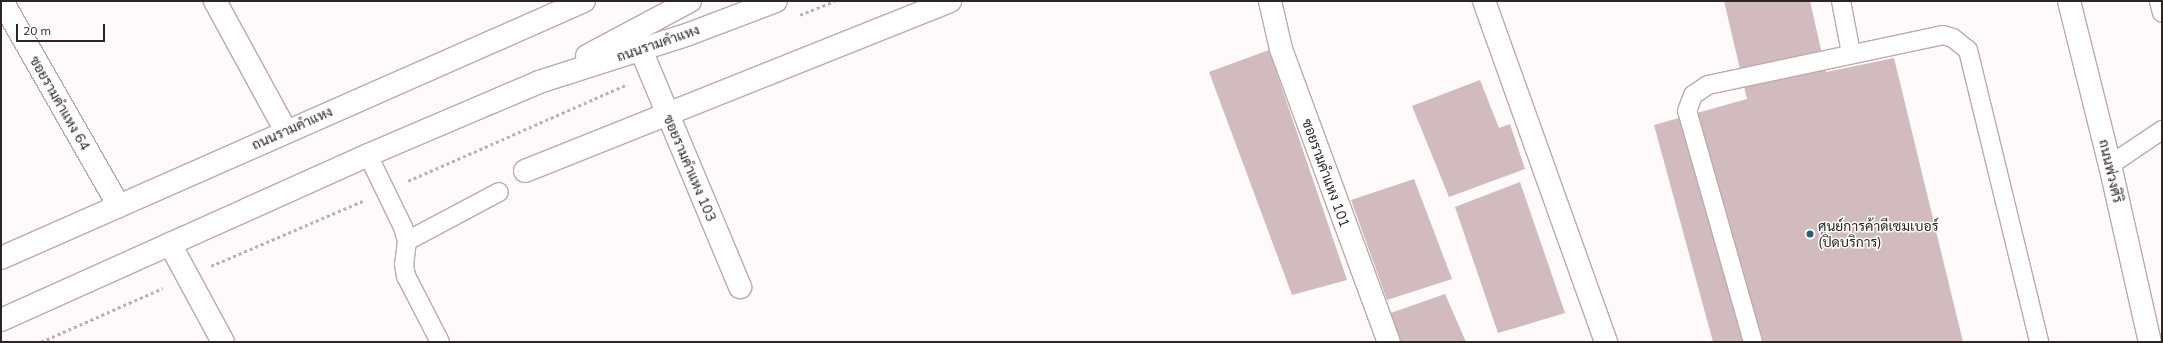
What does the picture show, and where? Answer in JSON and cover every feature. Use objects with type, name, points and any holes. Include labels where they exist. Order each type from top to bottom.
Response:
[{"type":"main road","name":"ซอยรามคำแหง 64","points":[[2,1],[119,206]]},
{"type":"main road","points":[[215,1],[286,131]]},
{"type":"main road","name":"ถนนรามคำแหง","points":[[7,318],[368,155],[539,82],[690,1]]},
{"type":"main road","name":"ถนนรามคำแหง","points":[[539,82],[641,50],[776,1]]},
{"type":"main road","points":[[525,171],[950,1]]},
{"type":"main road","name":"ซอยรามคำแหง 101","points":[[1270,1],[1281,49],[1389,342]]},
{"type":"main road","points":[[1484,1],[1606,342]]},
{"type":"main road","name":"ถนนพ่วงศิริ","points":[[2069,1],[2110,164],[2150,342]]},
{"type":"main road","name":"ถนนรามคำแหง","points":[[1,258],[578,2]]},
{"type":"main road","name":"ซอยรามคำแหง 103","points":[[641,50],[740,287]]},
{"type":"main road","points":[[170,244],[222,342]]},
{"type":"lane","points":[[1841,1],[1851,53]]},
{"type":"lane","points":[[2159,1],[2162,13]]},
{"type":"lane","points":[[1753,342],[1687,111],[1693,95],[1708,85],[1851,53],[1943,35],[1953,38],[1968,50],[2039,342]]},
{"type":"lane","points":[[2110,164],[2162,130]]},
{"type":"lane","points":[[368,155],[403,227],[407,241],[404,264],[406,276],[440,342]]},
{"type":"lane","points":[[407,241],[499,192]]},
{"type":"path","points":[[798,16],[834,1]]},
{"type":"path","points":[[41,342],[650,74]]},
{"type":"building","name":"ศูนย์การค้าดีเซมเบอร์ (ปิดบริการ)","points":[[1724,1],[1810,1],[1826,72],[1894,58],[1963,342],[1713,342],[1654,125],[1747,99]]},
{"type":"building","points":[[1269,50],[1347,280],[1292,295],[1209,72]]},
{"type":"building","points":[[1480,80],[1499,128],[1510,124],[1525,169],[1449,197],[1412,106]]},
{"type":"building","points":[[1414,179],[1452,279],[1387,300],[1351,200]]},
{"type":"building","points":[[1520,182],[1565,313],[1498,333],[1455,207]]},
{"type":"building","points":[[1445,294],[1466,342],[1400,342],[1388,314]]},
{"type":"place","name":"ศูนย์การค้าดีเซมเบอร์ (ปิดบริการ)","points":[[1810,234]]}]
